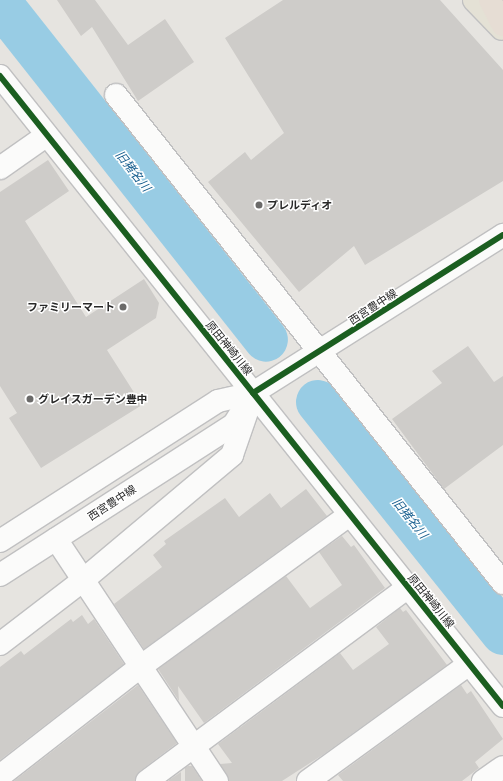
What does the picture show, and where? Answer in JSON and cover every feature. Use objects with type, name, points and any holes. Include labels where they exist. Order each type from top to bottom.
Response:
[{"type":"highway","points":[[490,0],[503,25]]},
{"type":"main road","points":[[474,0],[503,30]]},
{"type":"street","name":"原田神崎川線","points":[[0,76],[253,393],[348,515],[408,587],[503,706]]},
{"type":"street","points":[[116,95],[503,584]]},
{"type":"street","points":[[0,168],[47,135]]},
{"type":"street","name":"西宮豊中線","points":[[0,541],[218,401],[253,393],[320,353],[503,235]]},
{"type":"street","points":[[0,644],[82,581],[232,455],[253,393]]},
{"type":"street","name":"西宮豊中線","points":[[0,575],[234,424],[253,393]]},
{"type":"street","points":[[0,776],[140,667],[348,515]]},
{"type":"street","points":[[56,539],[82,581],[217,781]]},
{"type":"street","points":[[146,781],[408,587]]},
{"type":"street","points":[[308,781],[469,664]]},
{"type":"street","points":[[483,781],[503,767]]},
{"type":"building","points":[[57,0],[95,0],[128,45],[165,19],[194,62],[138,101],[92,27],[81,36]]},
{"type":"building","points":[[283,0],[440,0],[503,70],[503,181],[365,265],[354,246],[299,292],[208,182],[245,152],[251,160],[284,133],[225,38]]},
{"type":"building","points":[[48,160],[69,191],[25,221],[86,317],[144,279],[159,303],[156,318],[107,350],[142,405],[41,468],[9,418],[17,413],[0,386],[0,192]]},
{"type":"building","points":[[468,346],[494,382],[503,376],[503,445],[444,489],[392,419],[442,383],[432,371]]},
{"type":"building","points":[[306,489],[327,516],[144,649],[114,604],[162,567],[153,555],[166,544],[164,541],[225,498],[239,517],[270,493],[281,508]]},
{"type":"building","points":[[342,536],[351,547],[354,545],[385,588],[204,723],[178,686],[179,701],[158,669],[286,576],[310,608],[342,585],[319,552]]},
{"type":"building","points":[[400,608],[403,612],[406,610],[447,665],[324,754],[282,781],[229,781],[220,764],[232,763],[218,744],[340,653],[353,670],[389,644],[376,627]]},
{"type":"building","points":[[82,615],[88,624],[94,619],[124,664],[0,760],[0,667],[21,651],[24,655],[71,619],[73,622]]},
{"type":"building","points":[[138,685],[177,743],[140,771],[135,781],[14,781]]},
{"type":"building","points":[[461,685],[467,694],[471,691],[503,739],[475,762],[479,768],[462,781],[343,781],[338,775]]},
{"type":"building","points":[[192,766],[202,781],[185,781],[185,768]]},
{"type":"building","points":[[181,772],[181,781],[169,781],[169,780]]},
{"type":"waterway","name":"旧猪名川","points":[[0,3],[266,340]]},
{"type":"waterway","name":"旧猪名川","points":[[318,402],[503,633]]},
{"type":"cycle path","points":[[0,76],[503,706]]},
{"type":"cycle path","points":[[253,393],[503,235]]},
{"type":"place","name":"プレルディオ","points":[[259,205]]},
{"type":"place","name":"ファミリーマート","points":[[123,307]]},
{"type":"place","name":"グレイスガーデン豊中","points":[[30,399]]}]
